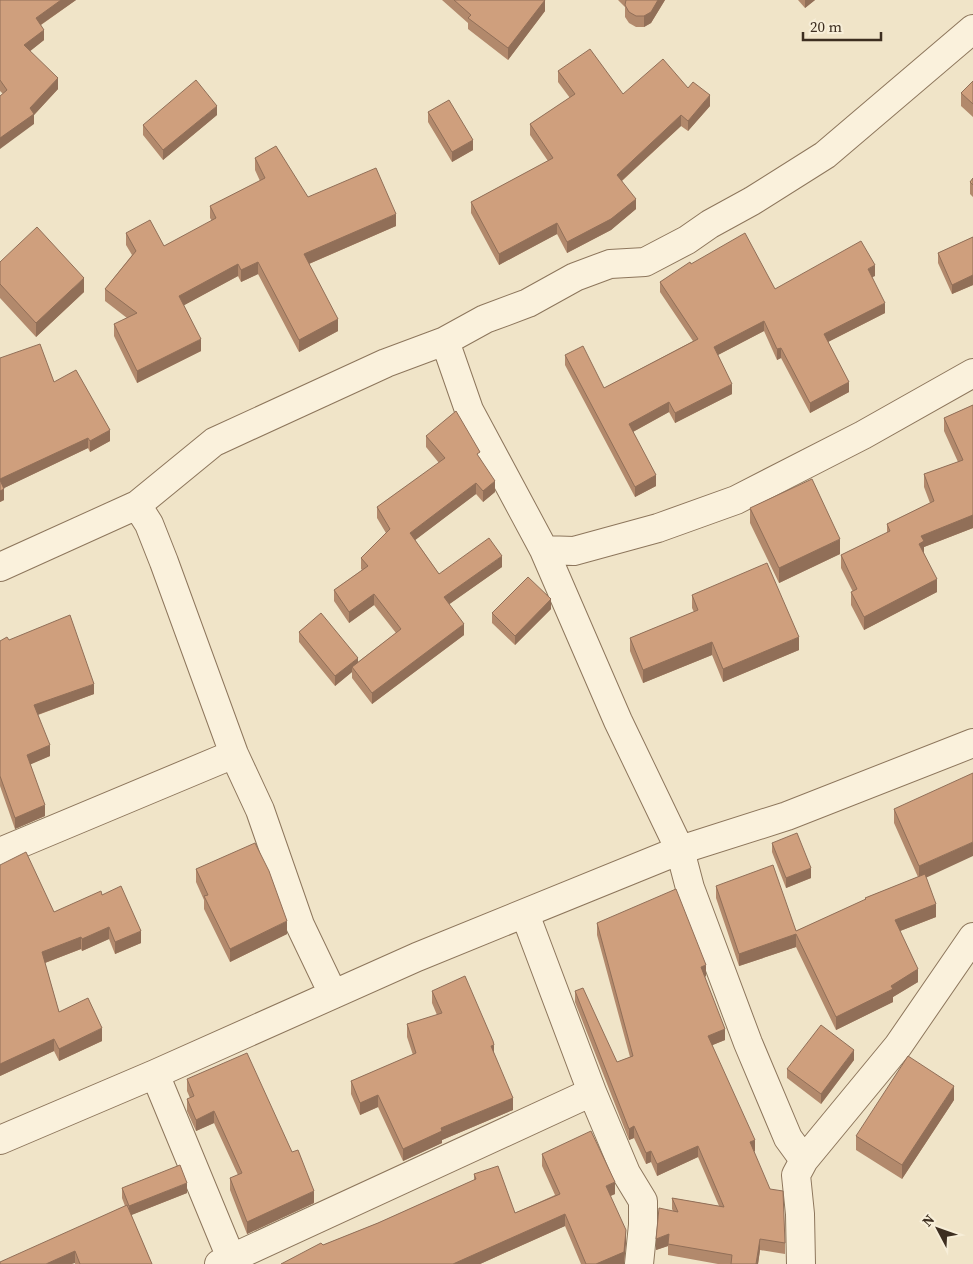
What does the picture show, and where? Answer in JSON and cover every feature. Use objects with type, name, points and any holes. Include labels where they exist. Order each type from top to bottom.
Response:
[{"type":"street","points":[[0,567],[137,505],[214,442],[386,363],[445,341],[485,319],[528,302],[575,277],[610,264],[646,262],[688,240],[710,224],[752,202],[825,155],[973,29]]},
{"type":"street","points":[[445,341],[470,410],[544,550],[618,721],[680,850],[690,888],[748,1043],[788,1138],[804,1160]]},
{"type":"street","points":[[544,550],[574,551],[658,528],[736,500],[863,435],[973,373]]},
{"type":"street","points":[[137,505],[149,524],[164,562],[234,754],[260,810],[300,926],[333,994]]},
{"type":"street","points":[[0,1140],[155,1074],[417,957],[680,850],[787,816],[973,743]]},
{"type":"street","points":[[0,852],[234,754]]},
{"type":"street","points":[[525,914],[592,1092],[626,1172],[643,1201],[644,1225],[639,1264]]},
{"type":"street","points":[[801,1264],[800,1214],[796,1175],[804,1160],[898,1046],[973,937]]},
{"type":"street","points":[[155,1074],[225,1261],[592,1092]]},
{"type":"building","points":[[0,0],[61,0],[36,18],[44,30],[24,45],[58,78],[30,108],[34,114],[0,138],[0,96],[7,90],[0,80]]},
{"type":"building","points":[[454,0],[545,0],[508,48],[468,18],[471,15]]},
{"type":"building","points":[[626,0],[658,0],[651,12],[644,16],[636,16],[629,12],[625,5]]},
{"type":"building","points":[[590,49],[623,94],[663,59],[688,88],[693,82],[710,95],[688,121],[681,115],[617,175],[636,199],[611,219],[567,242],[557,223],[499,254],[471,202],[553,158],[530,124],[575,94],[558,71]]},
{"type":"building","points":[[196,80],[217,106],[163,150],[143,125]]},
{"type":"building","points":[[973,81],[973,104],[961,93]]},
{"type":"building","points":[[449,100],[473,140],[452,152],[428,112]]},
{"type":"building","points":[[276,146],[308,197],[376,168],[396,214],[304,254],[338,319],[299,340],[258,262],[241,270],[238,264],[179,296],[201,339],[137,371],[114,324],[137,313],[105,289],[136,251],[126,233],[150,220],[164,246],[216,218],[210,206],[265,178],[255,158]]},
{"type":"building","points":[[37,227],[84,278],[36,323],[0,284],[0,262]]},
{"type":"building","points":[[745,233],[775,289],[861,241],[875,265],[868,269],[885,303],[824,334],[849,382],[810,403],[781,348],[777,349],[764,321],[714,347],[732,384],[675,413],[669,402],[629,424],[656,475],[635,487],[565,355],[583,346],[604,388],[698,339],[660,282],[690,262],[691,264]]},
{"type":"building","points":[[973,237],[973,275],[952,285],[938,253]]},
{"type":"building","points":[[40,344],[54,382],[76,370],[110,430],[90,441],[88,438],[0,479],[0,358]]},
{"type":"building","points":[[973,405],[973,515],[921,536],[924,541],[919,544],[937,579],[864,617],[851,592],[857,589],[841,555],[890,531],[887,524],[934,501],[924,474],[963,460],[944,418]]},
{"type":"building","points":[[456,411],[480,452],[477,454],[495,481],[483,491],[476,483],[410,533],[439,574],[489,538],[502,556],[444,597],[464,624],[372,693],[352,667],[401,629],[374,594],[349,612],[334,590],[368,566],[361,558],[390,529],[377,507],[445,458],[426,436]]},
{"type":"building","points":[[812,479],[840,539],[779,568],[750,508]]},
{"type":"building","points":[[0,480],[4,489],[0,491]]},
{"type":"building","points":[[767,563],[799,637],[723,669],[712,642],[643,670],[630,638],[698,610],[692,595]]},
{"type":"building","points":[[528,577],[551,599],[515,636],[492,613]]},
{"type":"building","points":[[321,613],[358,658],[335,676],[299,632]]},
{"type":"building","points":[[70,615],[94,684],[34,705],[50,745],[27,755],[45,805],[15,818],[0,776],[0,641],[7,637],[9,640]]},
{"type":"building","points":[[973,773],[973,842],[919,866],[894,809]]},
{"type":"building","points":[[797,833],[811,868],[786,878],[772,843]]},
{"type":"building","points":[[255,843],[269,871],[287,921],[230,949],[204,896],[208,895],[196,869]]},
{"type":"building","points":[[26,852],[54,912],[101,891],[102,895],[121,886],[141,931],[115,942],[109,927],[82,939],[81,937],[42,952],[59,1012],[88,998],[102,1028],[59,1049],[54,1039],[0,1064],[0,865]]},
{"type":"building","points":[[773,865],[796,931],[865,898],[925,874],[936,904],[895,920],[918,969],[891,986],[893,989],[836,1017],[796,934],[739,954],[716,886]]},
{"type":"building","points":[[676,889],[706,965],[701,967],[725,1029],[708,1036],[755,1140],[750,1142],[770,1189],[783,1191],[785,1243],[760,1239],[756,1264],[731,1264],[732,1255],[668,1244],[669,1234],[656,1239],[659,1208],[678,1212],[672,1198],[724,1207],[698,1146],[657,1164],[651,1151],[646,1153],[634,1126],[629,1129],[575,991],[583,988],[617,1062],[633,1056],[597,923]]},
{"type":"building","points":[[465,976],[493,1041],[494,1045],[491,1046],[513,1098],[441,1128],[442,1131],[403,1149],[378,1095],[360,1103],[351,1081],[416,1053],[407,1024],[442,1013],[432,991]]},
{"type":"building","points":[[821,1025],[854,1050],[821,1094],[787,1069]]},
{"type":"building","points":[[247,1053],[292,1152],[298,1150],[314,1191],[247,1222],[230,1178],[242,1173],[214,1111],[196,1120],[187,1099],[194,1096],[187,1079]]},
{"type":"building","points":[[908,1056],[954,1086],[902,1165],[856,1136]]},
{"type":"building","points":[[591,1131],[615,1182],[606,1186],[626,1230],[624,1252],[596,1264],[586,1264],[565,1214],[453,1264],[281,1264],[321,1243],[323,1245],[378,1223],[476,1179],[474,1174],[498,1166],[515,1213],[560,1194],[542,1154]]},
{"type":"building","points":[[180,1165],[187,1183],[129,1206],[122,1188]]},
{"type":"building","points":[[127,1205],[152,1264],[80,1264],[75,1251],[46,1264],[0,1264],[0,1262]]}]
